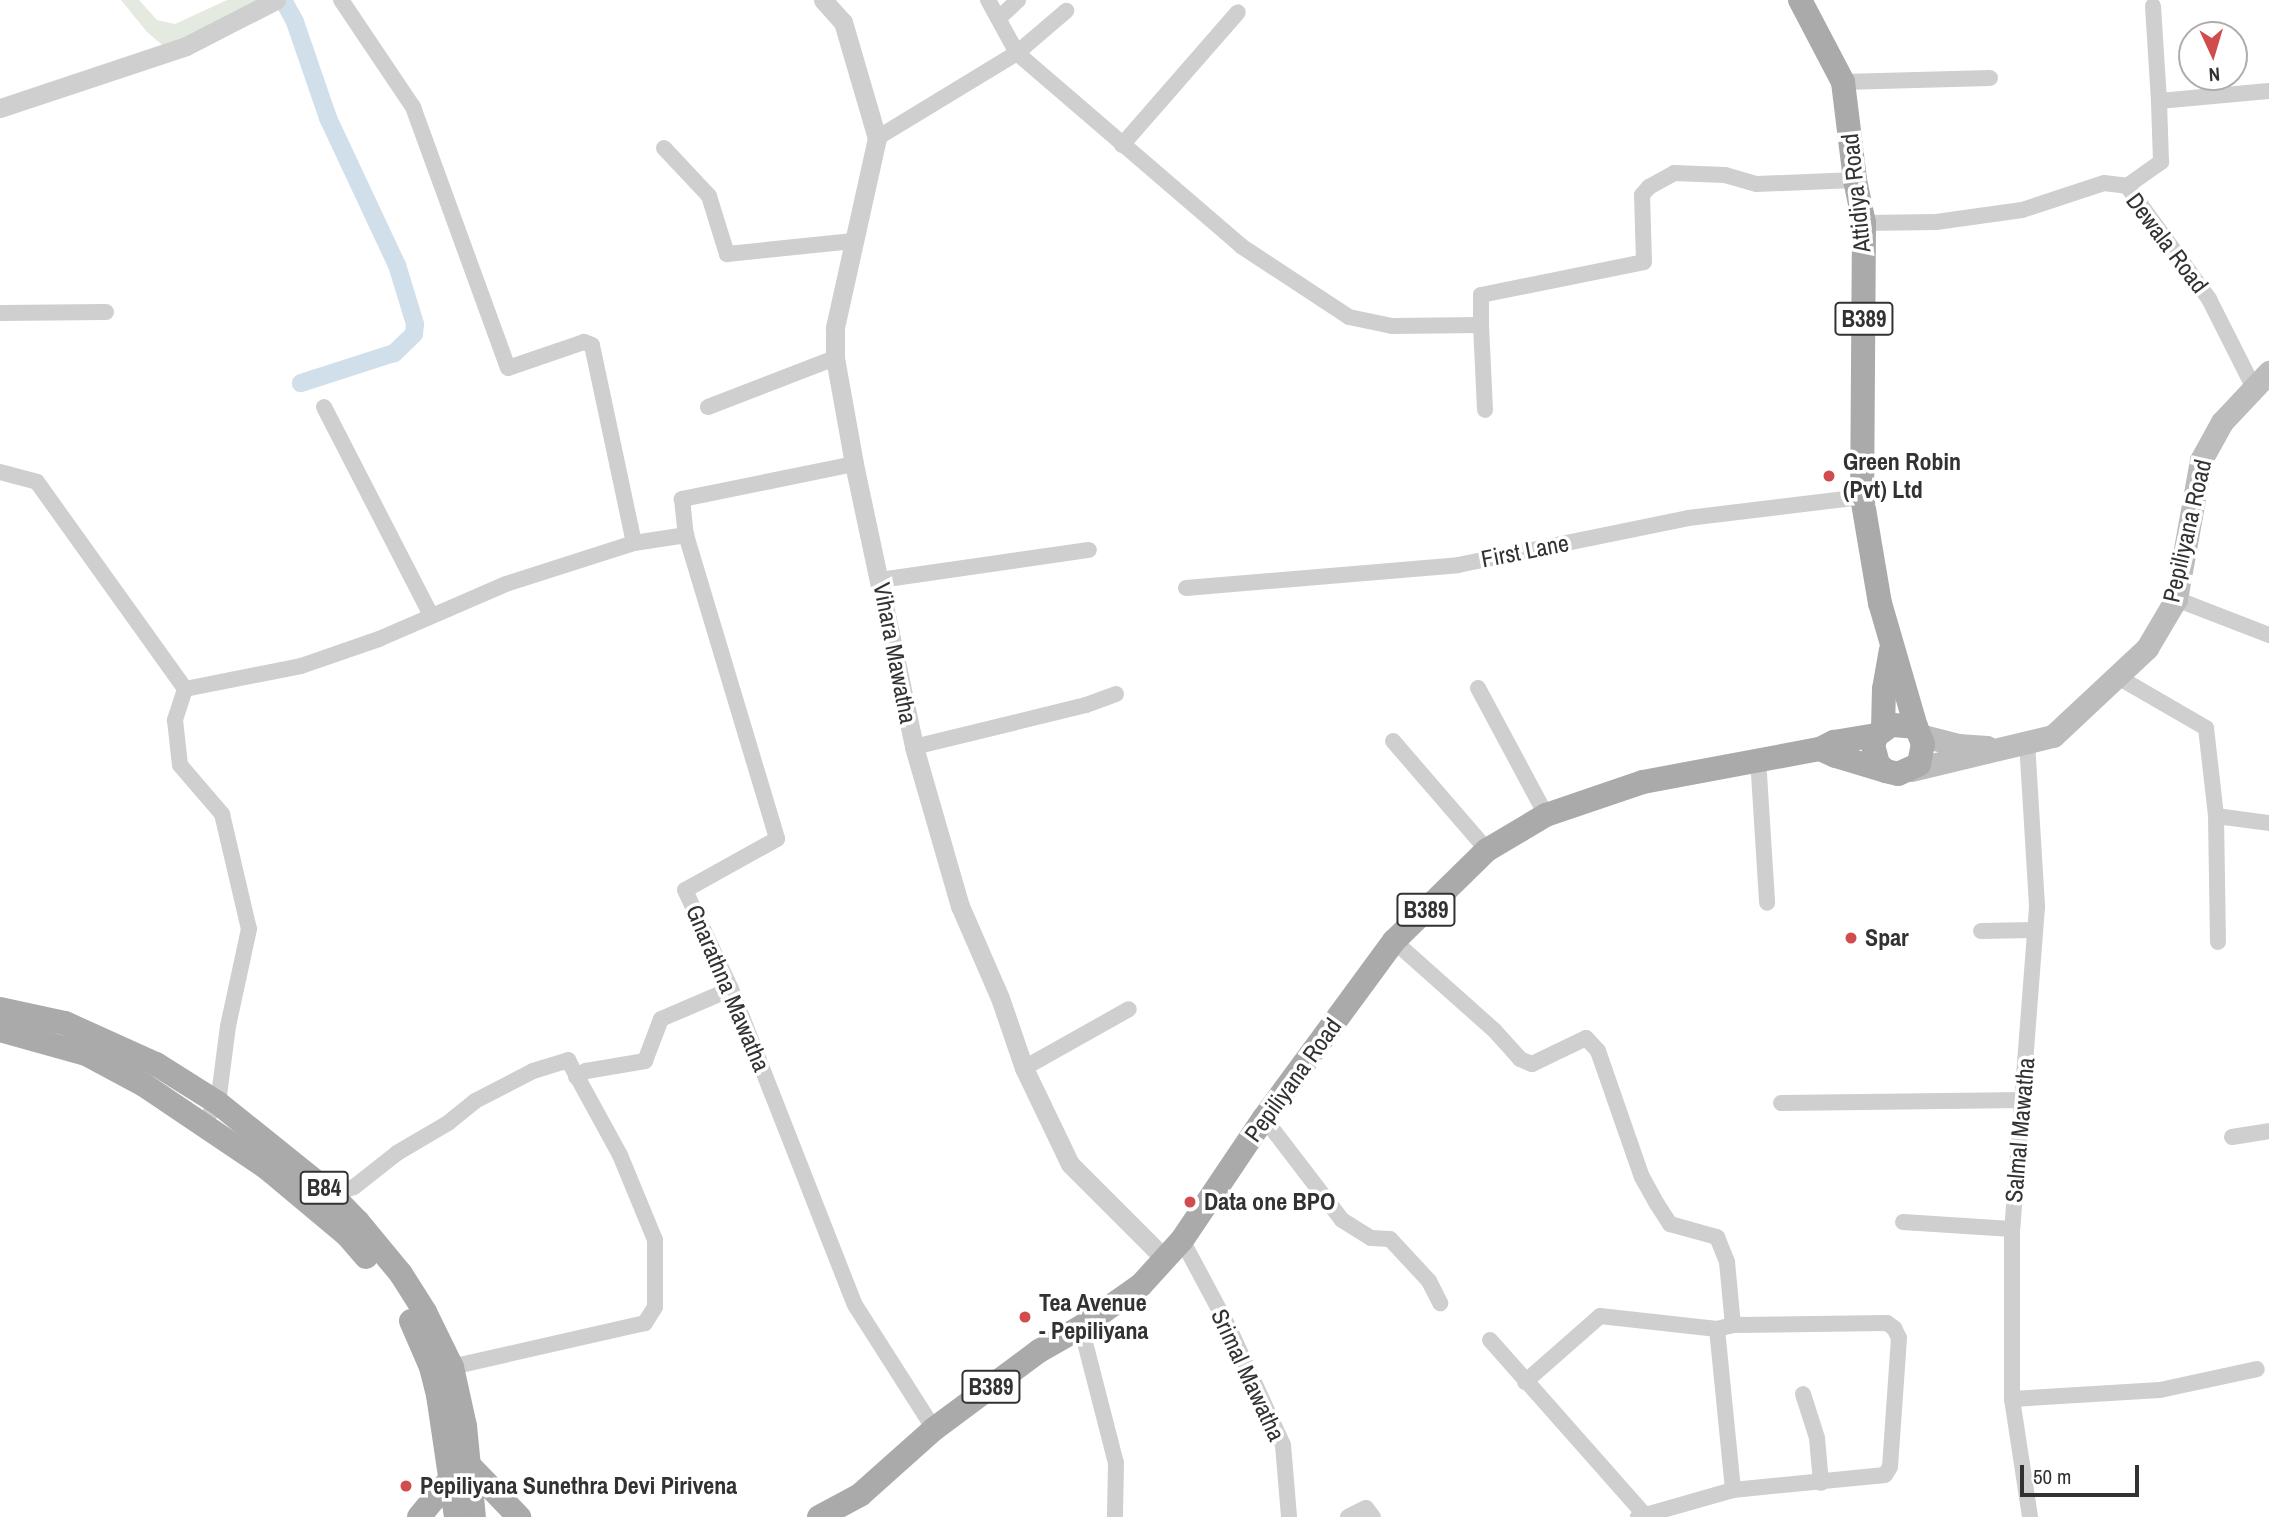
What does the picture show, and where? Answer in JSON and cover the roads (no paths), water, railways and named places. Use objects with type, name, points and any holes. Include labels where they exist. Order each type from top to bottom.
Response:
[{"type":"main road","name":"Attidiya Road","points":[[1800,0],[1843,82],[1855,180],[1864,223],[1862,497],[1880,604],[1891,646]]},
{"type":"main road","name":"Pepiliyana Road","points":[[1997,748],[2053,736],[2147,648],[2176,599],[2201,460],[2221,422],[2261,379]]},
{"type":"main road","name":"B389","points":[[1891,646],[1918,731]]},
{"type":"main road","name":"B389","points":[[1820,749],[1834,742],[1880,732],[1891,646]]},
{"type":"main road","points":[[1904,724],[1958,745],[1997,748],[1961,761],[1898,774],[1886,771],[1878,764],[1873,745],[1880,732],[1904,724]]},
{"type":"main road","points":[[1911,770],[1919,764],[1923,744],[1918,731]]},
{"type":"main road","name":"Pepiliyana Road","points":[[819,1517],[860,1495],[934,1429],[1039,1351],[1081,1327],[1141,1285],[1182,1240],[1264,1118],[1394,941],[1487,850],[1546,815],[1643,782],[1758,758],[1820,749]]},
{"type":"main road","name":"B389","points":[[1820,749],[1886,771]]},
{"type":"main road","name":"B84","points":[[0,1010],[65,1023],[156,1064],[218,1103],[331,1194],[401,1274],[425,1312],[452,1367],[466,1426],[456,1517]]},
{"type":"main road","name":"B84","points":[[0,1030],[86,1054],[144,1085],[267,1168],[347,1235],[405,1308],[433,1376],[474,1517]]},
{"type":"main road","points":[[419,1517],[460,1470],[519,1517]]},
{"type":"street","points":[[0,108],[186,46],[276,0]]},
{"type":"street","points":[[341,0],[414,107],[508,368],[584,342],[592,345],[634,543]]},
{"type":"street","name":"Vihara Mawatha","points":[[823,0],[843,22],[877,138],[835,328],[835,358],[854,464],[914,747],[960,906],[1000,998],[1024,1068],[1070,1164],[1165,1259]]},
{"type":"street","points":[[988,0],[1017,54],[1241,246],[1349,317],[1392,326],[1481,325]]},
{"type":"street","points":[[999,18],[1018,0]]},
{"type":"street","points":[[2127,186],[2161,162],[2153,6]]},
{"type":"street","points":[[877,138],[1017,54],[1066,10]]},
{"type":"street","points":[[1122,145],[1238,12]]},
{"type":"street","points":[[1843,82],[1990,78]]},
{"type":"street","points":[[2159,101],[2269,91]]},
{"type":"street","points":[[664,148],[709,196],[727,254],[853,241]]},
{"type":"street","points":[[1485,410],[1480,295],[1644,262],[1642,195],[1649,187],[1674,173],[1725,175],[1757,184],[1855,180]]},
{"type":"street","name":"Dewala Road","points":[[1864,223],[1936,222],[2022,210],[2104,183],[2127,186],[2209,299],[2261,379]]},
{"type":"street","points":[[0,313],[106,312]]},
{"type":"street","points":[[708,407],[835,358]]},
{"type":"street","points":[[324,407],[430,615]]},
{"type":"street","name":"Gnarathna Mawatha","points":[[854,464],[682,499],[686,535],[777,839],[685,890],[732,989],[855,1305],[934,1429]]},
{"type":"street","points":[[0,472],[37,482],[185,689]]},
{"type":"street","name":"First Lane","points":[[1186,588],[1458,565],[1688,518],[1862,497]]},
{"type":"street","points":[[185,689],[302,666],[379,639],[506,584],[634,543],[686,535]]},
{"type":"street","points":[[880,580],[1089,550]]},
{"type":"street","points":[[2176,599],[2269,635]]},
{"type":"street","points":[[2118,677],[2206,728],[2216,816],[2218,942]]},
{"type":"street","points":[[1478,688],[1546,815]]},
{"type":"street","points":[[185,689],[176,720],[180,765],[222,814],[249,929],[228,1026],[218,1103],[202,1124]]},
{"type":"street","points":[[914,747],[1086,705],[1115,694]]},
{"type":"street","points":[[1393,741],[1487,850]]},
{"type":"street","name":"Salmal Mawatha","points":[[2027,743],[2036,907],[2024,1100],[2012,1229],[2012,1399],[2030,1517]]},
{"type":"street","points":[[1758,758],[1767,903]]},
{"type":"street","points":[[2216,816],[2269,823]]},
{"type":"street","points":[[1981,930],[2035,930]]},
{"type":"street","points":[[1394,941],[1494,1030],[1520,1059],[1532,1064],[1586,1038],[1598,1051],[1642,1177],[1657,1204],[1670,1223],[1717,1237],[1727,1262],[1725,1327],[1733,1490]]},
{"type":"street","points":[[576,1077],[586,1071],[645,1061],[661,1019],[732,989]]},
{"type":"street","points":[[1024,1068],[1129,1009]]},
{"type":"street","points":[[331,1194],[354,1187],[397,1153],[448,1123],[475,1101],[533,1071],[568,1060],[620,1155],[654,1240],[655,1307],[645,1323],[452,1367]]},
{"type":"street","points":[[1781,1102],[2024,1100]]},
{"type":"street","points":[[1264,1118],[1342,1220],[1371,1238],[1391,1239],[1429,1281],[1440,1303]]},
{"type":"street","points":[[2232,1137],[2269,1131]]},
{"type":"street","points":[[1903,1222],[2012,1229]]},
{"type":"street","name":"Srimal Mawatha","points":[[1182,1240],[1229,1328],[1283,1445],[1289,1517]]},
{"type":"street","points":[[1490,1340],[1525,1382],[1641,1516],[1733,1490],[1872,1479],[1885,1475],[1890,1467],[1899,1338],[1894,1328],[1887,1323],[1725,1327],[1600,1316],[1525,1382]]},
{"type":"street","points":[[1081,1327],[1116,1463],[1115,1517]]},
{"type":"street","points":[[2012,1399],[2160,1390],[2257,1369]]},
{"type":"street","points":[[1803,1394],[1817,1438],[1821,1483]]},
{"type":"street","points":[[1348,1517],[1366,1508],[1373,1517]]},
{"type":"waterway","points":[[283,0],[295,22],[328,118],[397,265],[415,324],[414,334],[394,353],[301,383]]},
{"type":"place","name":"Green Robin (Pvt) Ltd","points":[[1829,476]]},
{"type":"place","name":"Spar","points":[[1851,938]]},
{"type":"place","name":"Data one BPO","points":[[1190,1202]]},
{"type":"place","name":"Tea Avenue - Pepiliyana","points":[[1025,1317]]},
{"type":"place","name":"Pepiliyana Sunethra Devi Pirivena","points":[[406,1486]]}]
